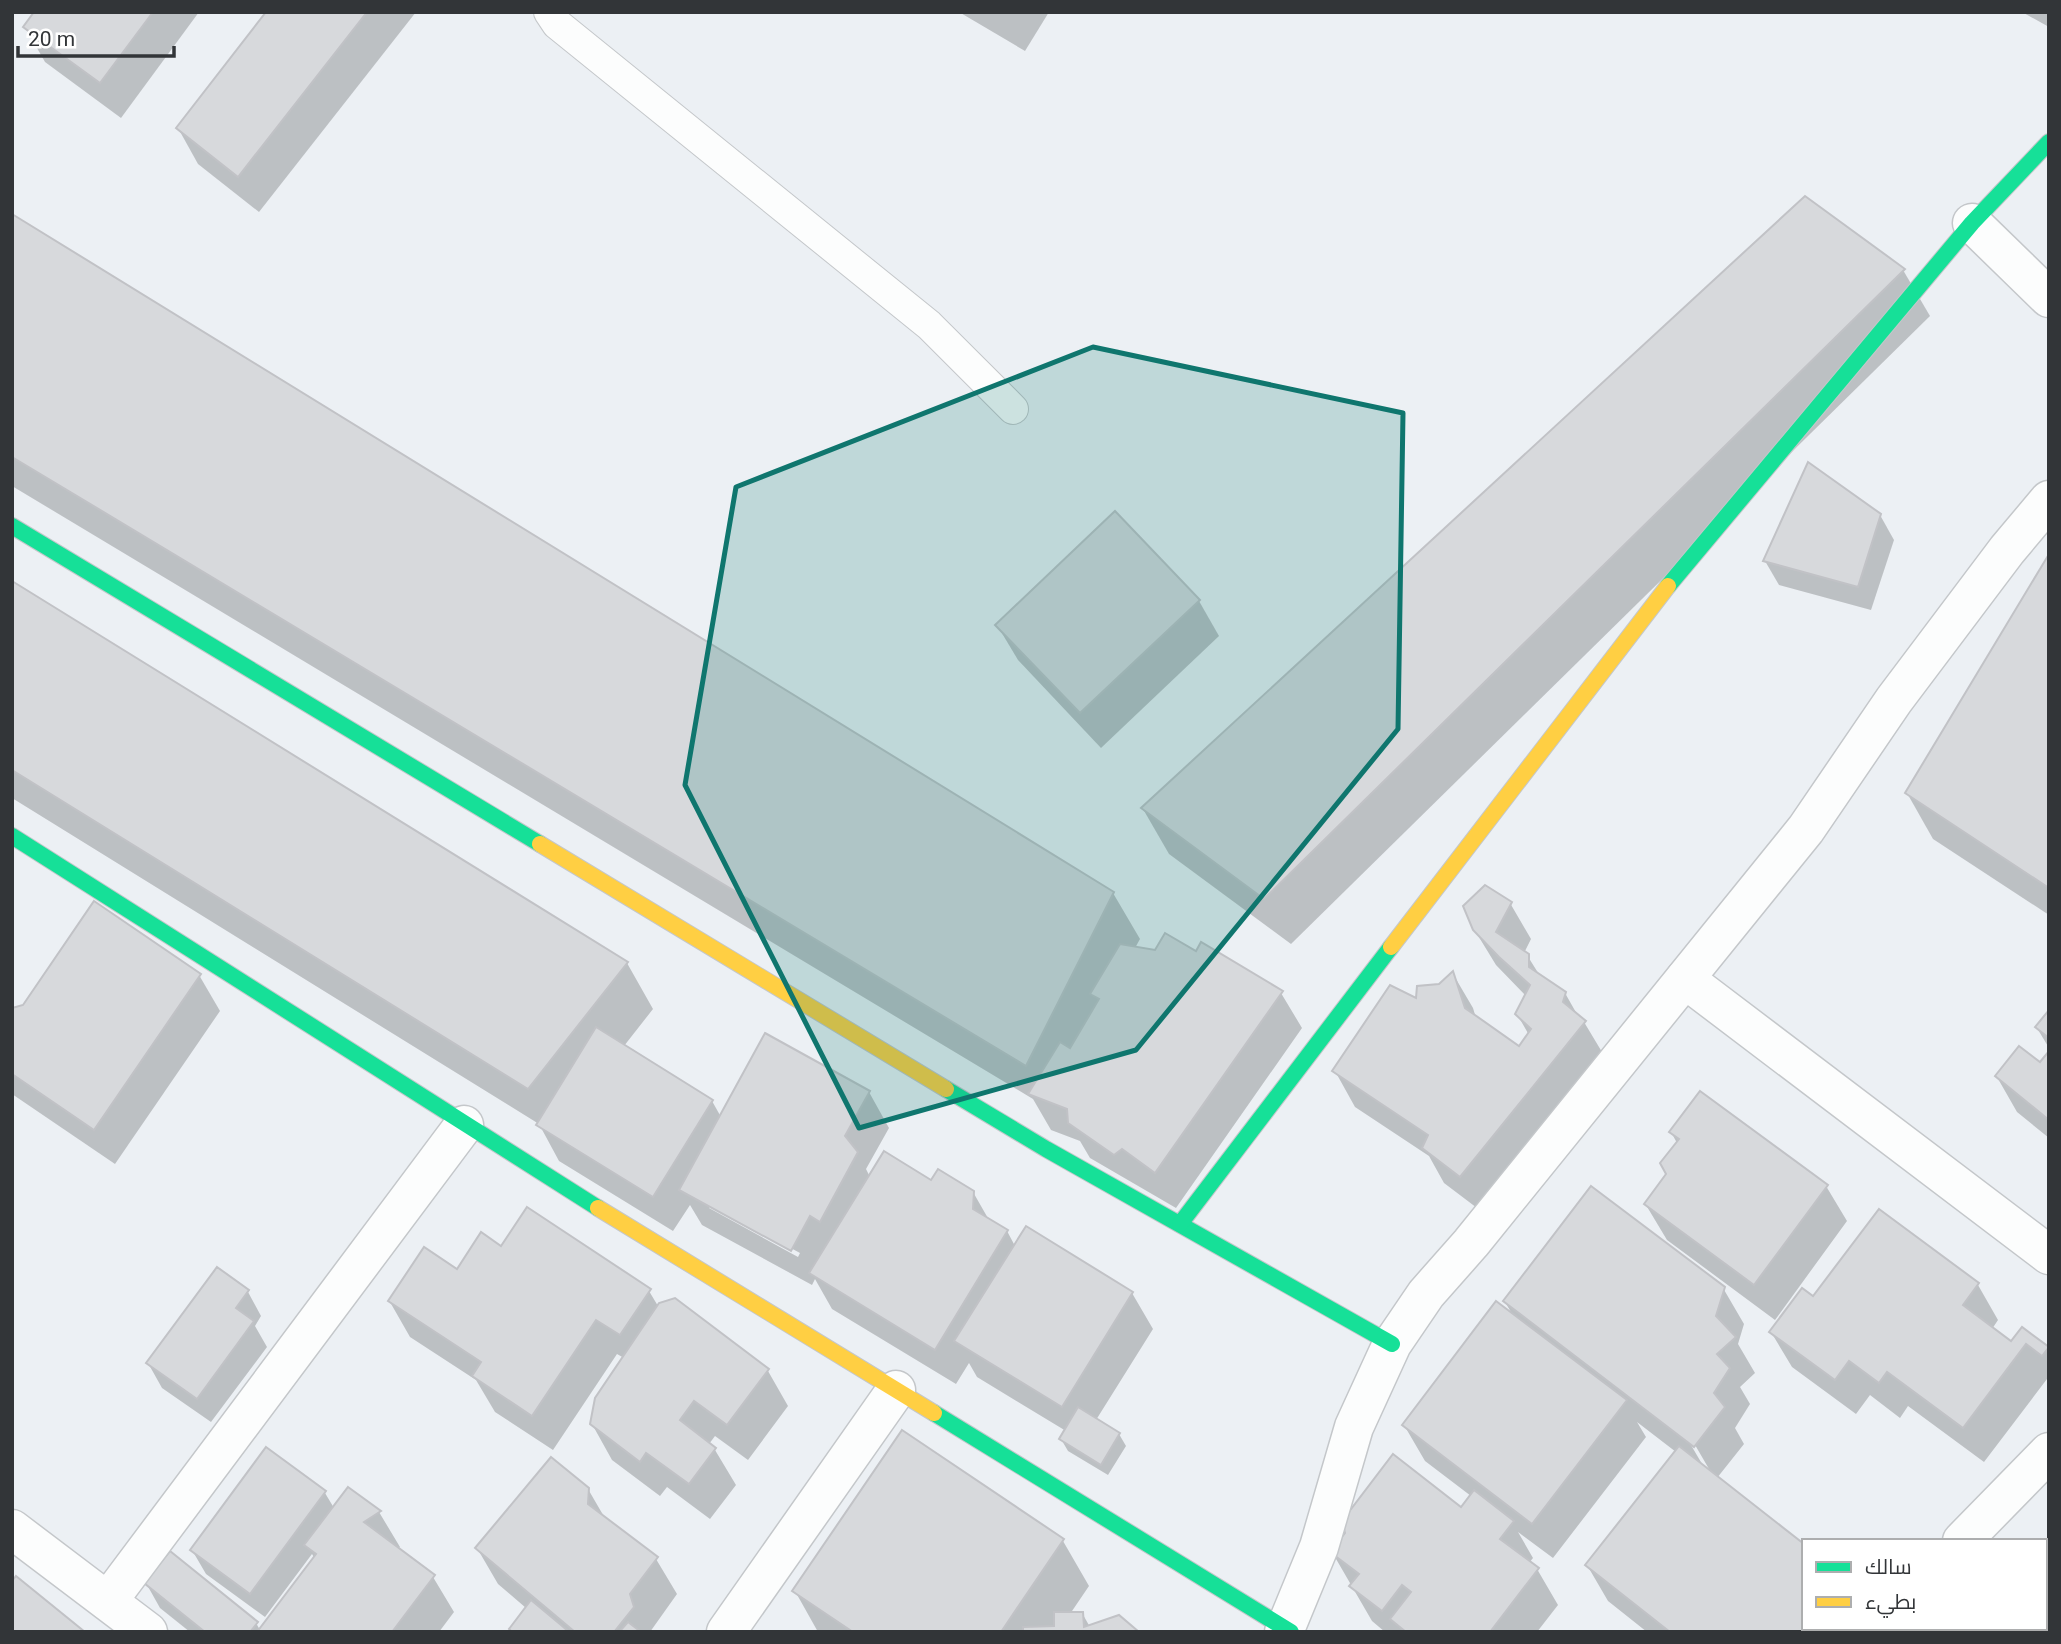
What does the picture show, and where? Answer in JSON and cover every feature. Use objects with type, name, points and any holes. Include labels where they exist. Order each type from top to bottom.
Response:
[{"type":"street","points":[[1180,1224],[1647,611],[1972,223],[2049,142]]},
{"type":"street","points":[[1972,223],[2049,298]]},
{"type":"street","points":[[12,836],[464,1125],[1287,1631],[1319,1547],[1354,1427],[1392,1344],[1426,1294],[1471,1243],[1806,829],[1894,700],[2007,550],[2049,500]]},
{"type":"street","points":[[12,526],[1046,1149],[1392,1344]]},
{"type":"street","points":[[1685,978],[2049,1255]]},
{"type":"street","points":[[108,1601],[464,1125]]},
{"type":"street","points":[[726,1632],[896,1390]]},
{"type":"street","points":[[1964,1539],[2049,1452]]},
{"type":"street","points":[[12,1529],[148,1632]]},
{"type":"lane","points":[[549,12],[557,24],[929,325],[1013,409]]},
{"type":"highlighted area","points":[[1093,347],[1403,413],[1398,729],[1136,1050],[859,1128],[685,785],[736,487]]},
{"type":"building","points":[[34,12],[153,12],[100,83],[23,27]]},
{"type":"building","points":[[266,12],[367,12],[238,177],[176,128]]},
{"type":"building","points":[[1805,196],[1905,269],[1264,899],[1141,808]]},
{"type":"building","points":[[12,214],[1114,892],[1026,1066],[12,457]]},
{"type":"building","points":[[1808,462],[1881,514],[1858,587],[1763,561]]},
{"type":"building","points":[[1115,511],[1200,600],[1080,713],[995,625]]},
{"type":"building","points":[[2049,554],[2049,888],[1905,793]]},
{"type":"building","points":[[12,581],[628,962],[528,1089],[12,770]]},
{"type":"building","points":[[1485,885],[1512,902],[1496,932],[1529,954],[1529,967],[1566,992],[1563,1002],[1586,1021],[1460,1177],[1422,1148],[1428,1135],[1332,1071],[1390,985],[1416,998],[1417,986],[1439,984],[1453,971],[1465,1008],[1519,1046],[1531,1029],[1515,1014],[1530,985],[1473,930],[1463,906]]},
{"type":"building","points":[[94,901],[201,974],[94,1130],[12,1074],[12,1008],[23,1005]]},
{"type":"building","points":[[1165,933],[1196,951],[1201,942],[1283,991],[1155,1173],[1122,1149],[1114,1155],[1068,1123],[1067,1109],[1028,1094],[1060,1042],[1070,1048],[1099,999],[1090,994],[1120,944],[1155,950]]},
{"type":"building","points":[[2049,1010],[2049,1038],[2035,1027]]},
{"type":"building","points":[[596,1027],[713,1100],[653,1197],[536,1125]]},
{"type":"building","points":[[765,1033],[870,1091],[845,1136],[858,1152],[820,1222],[810,1216],[791,1251],[679,1190]]},
{"type":"building","points":[[2019,1046],[2040,1062],[2049,1051],[2049,1120],[1995,1076]]},
{"type":"building","points":[[1700,1091],[1828,1185],[1754,1285],[1644,1204],[1666,1174],[1660,1163],[1679,1139],[1669,1132]]},
{"type":"building","points":[[884,1151],[931,1180],[938,1169],[974,1191],[973,1209],[1008,1230],[935,1350],[809,1273]]},
{"type":"building","points":[[1591,1186],[1725,1287],[1716,1316],[1736,1337],[1717,1354],[1730,1368],[1714,1393],[1725,1407],[1694,1447],[1503,1301]]},
{"type":"building","points":[[527,1207],[651,1289],[620,1335],[596,1320],[532,1416],[472,1376],[481,1362],[388,1301],[424,1247],[457,1269],[481,1232],[501,1246]]},
{"type":"building","points":[[1879,1209],[1979,1283],[1963,1305],[2011,1341],[2022,1327],[2049,1347],[2042,1356],[2026,1344],[1963,1428],[1887,1372],[1879,1383],[1849,1361],[1835,1380],[1769,1332],[1802,1288],[1813,1296]]},
{"type":"building","points":[[1026,1226],[1133,1292],[1062,1407],[954,1341]]},
{"type":"building","points":[[217,1267],[249,1290],[236,1308],[254,1321],[197,1399],[146,1363]]},
{"type":"building","points":[[675,1298],[769,1369],[727,1425],[694,1401],[680,1420],[716,1448],[689,1484],[646,1453],[640,1462],[590,1424],[595,1398],[659,1303]]},
{"type":"building","points":[[1496,1301],[1627,1400],[1532,1524],[1402,1425]]},
{"type":"building","points":[[1078,1407],[1120,1433],[1101,1465],[1059,1439]]},
{"type":"building","points":[[902,1430],[1064,1539],[1001,1632],[853,1632],[792,1591]]},
{"type":"building","points":[[1679,1446],[1802,1542],[1802,1630],[1823,1630],[1670,1632],[1585,1565]]},
{"type":"building","points":[[266,1447],[326,1491],[250,1594],[190,1550]]},
{"type":"building","points":[[1393,1454],[1461,1507],[1474,1490],[1514,1521],[1500,1539],[1539,1568],[1490,1632],[1406,1632],[1390,1619],[1411,1592],[1402,1585],[1382,1611],[1349,1586],[1359,1574],[1330,1552],[1345,1533],[1342,1521]]},
{"type":"building","points":[[551,1457],[589,1488],[588,1504],[658,1557],[630,1594],[634,1607],[614,1632],[575,1632],[475,1548]]},
{"type":"building","points":[[348,1487],[381,1511],[364,1522],[435,1575],[392,1632],[257,1632],[316,1554],[304,1545]]},
{"type":"building","points":[[170,1551],[258,1622],[250,1632],[205,1632],[144,1583]]},
{"type":"building","points":[[16,1576],[85,1632],[12,1632],[12,1581]]},
{"type":"building","points":[[531,1600],[569,1632],[512,1632],[509,1629]]},
{"type":"building","points":[[1054,1612],[1083,1612],[1084,1627],[1119,1615],[1139,1632],[1023,1632],[1023,1627],[1054,1626]]},
{"type":"building","points":[[628,1622],[641,1632],[619,1632]]},
{"type":"traffic: fast","points":[[1668,586],[1972,223],[2049,142]]},
{"type":"traffic: fast","points":[[12,526],[540,844]]},
{"type":"traffic: fast","points":[[12,836],[598,1208]]},
{"type":"traffic: fast","points":[[1180,1224],[1391,947]]},
{"type":"traffic: fast","points":[[946,1089],[1046,1149],[1392,1344]]},
{"type":"traffic: fast","points":[[934,1413],[1291,1632]]},
{"type":"traffic: slow","points":[[1391,947],[1668,586]]},
{"type":"traffic: slow","points":[[540,844],[946,1089]]},
{"type":"traffic: slow","points":[[598,1208],[934,1413]]}]
